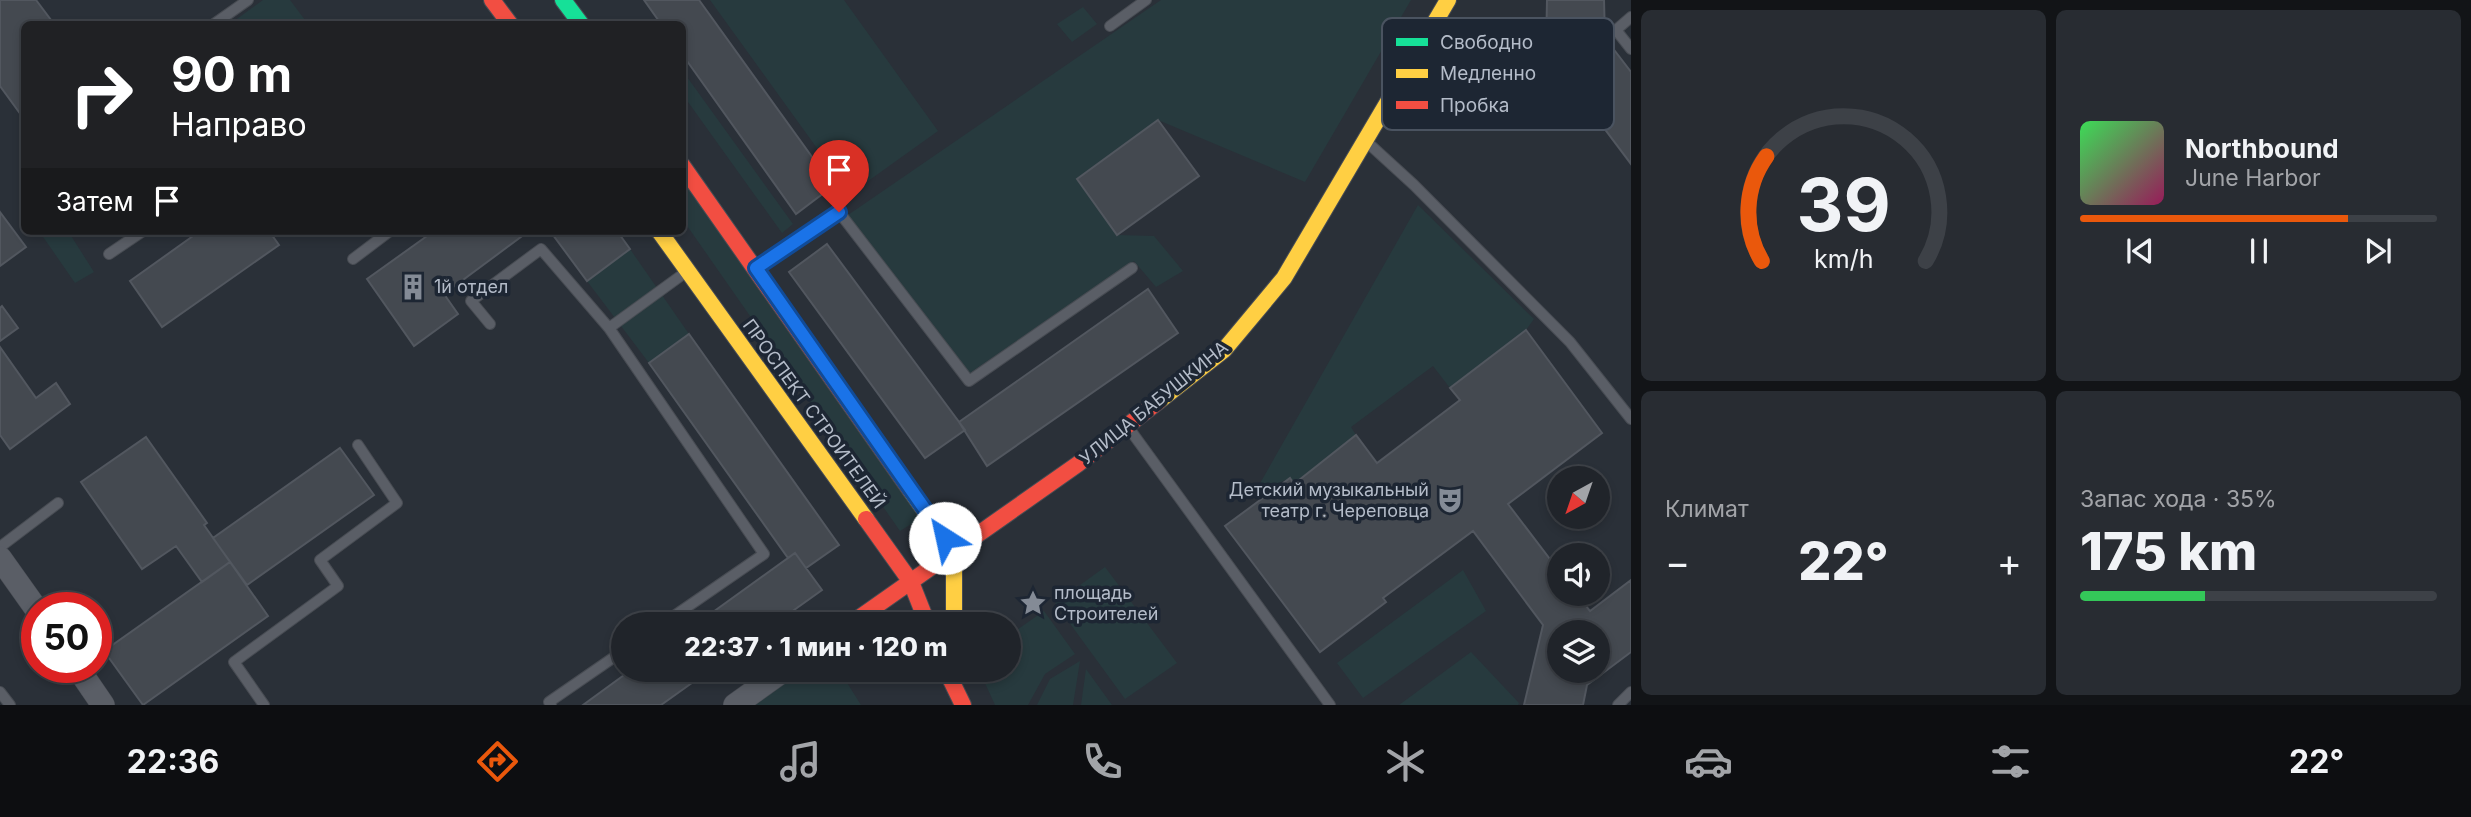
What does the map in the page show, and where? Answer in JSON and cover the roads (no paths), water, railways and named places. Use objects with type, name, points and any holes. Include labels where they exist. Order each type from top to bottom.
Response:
[{"type":"main road","points":[[492,0],[508,21]]},
{"type":"main road","points":[[564,0],[579,21]]},
{"type":"main road","name":"УЛИЦА БАБУШКИНА","points":[[1437,18],[1448,0]]},
{"type":"main road","name":"УЛИЦА БАБУШКИНА","points":[[868,612],[1078,464],[1224,350],[1284,278],[1382,112]]},
{"type":"main road","name":"ПРОСПЕКТ СТРОИТЕЛЕЙ","points":[[686,171],[954,552]]},
{"type":"main road","name":"ПРОСПЕКТ СТРОИТЕЛЕЙ","points":[[662,235],[911,582],[923,612]]},
{"type":"main road","points":[[954,552],[954,612]]},
{"type":"main road","points":[[951,682],[963,705]]},
{"type":"main road","points":[[954,682],[954,688]]},
{"type":"street","points":[[0,558],[24,592]]},
{"type":"street","points":[[735,705],[767,682]]},
{"type":"street","points":[[88,683],[103,705]]},
{"type":"lane","points":[[218,21],[248,0]]},
{"type":"lane","points":[[1110,26],[1146,0]]},
{"type":"lane","points":[[1631,17],[1616,30],[1631,49]]},
{"type":"lane","points":[[1365,141],[1413,185],[1570,342],[1631,418]]},
{"type":"lane","points":[[756,268],[839,212],[969,382],[1132,268]]},
{"type":"lane","points":[[109,254],[137,235]]},
{"type":"lane","points":[[353,259],[385,235]]},
{"type":"lane","points":[[490,324],[471,301],[541,249],[609,328],[764,554],[680,612]]},
{"type":"lane","points":[[609,328],[688,271]]},
{"type":"lane","points":[[1127,426],[1330,705]]},
{"type":"lane","points":[[264,705],[234,662],[338,586],[320,560],[397,503],[358,445]]},
{"type":"lane","points":[[0,547],[58,503]]},
{"type":"lane","points":[[551,705],[549,702],[611,659]]},
{"type":"lane","points":[[0,692],[10,705]]},
{"type":"lane","points":[[1618,705],[1631,692]]},
{"type":"place","name":"1й отдел","points":[[413,287]]},
{"type":"place","name":"Детский музыкальный театр г. Череповца","points":[[1450,500]]},
{"type":"place","name":"площадь Строителей","points":[[1033,603]]}]
